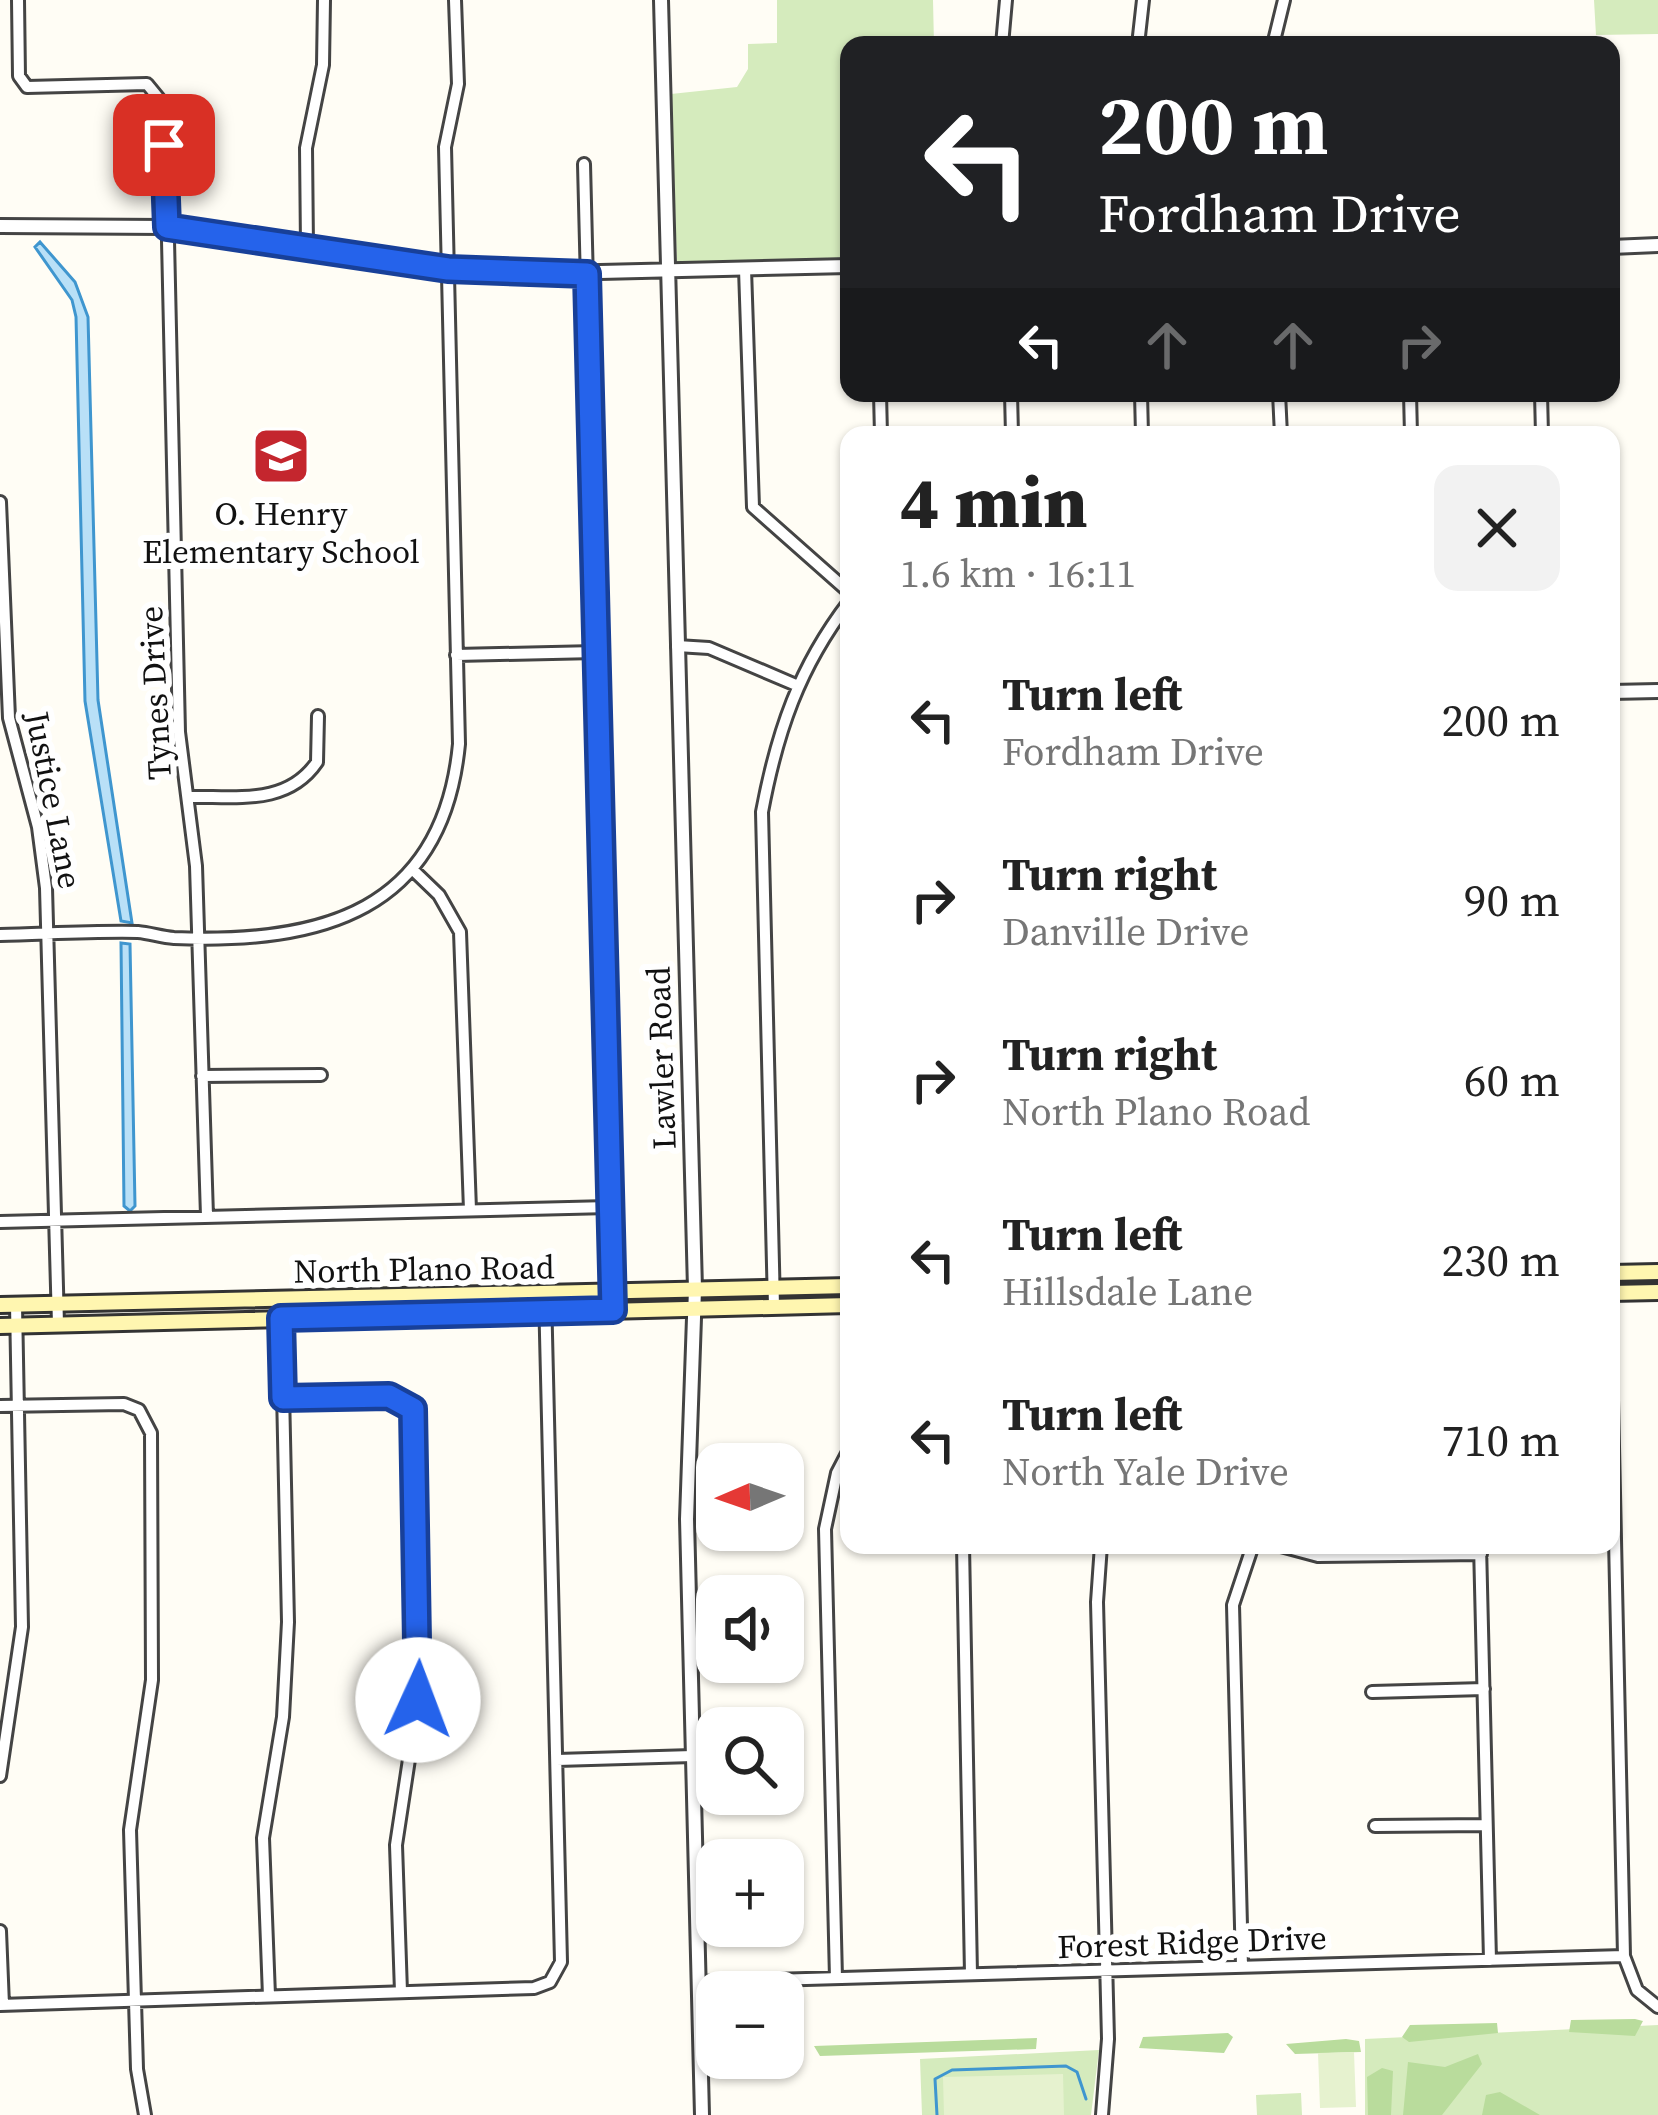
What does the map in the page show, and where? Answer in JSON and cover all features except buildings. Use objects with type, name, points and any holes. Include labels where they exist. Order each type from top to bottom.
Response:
[{"type":"main road","points":[[1620,1273],[1658,1272]]},
{"type":"main road","name":"North Plano Road","points":[[8,1305],[840,1286]]},
{"type":"main road","points":[[1620,1293],[1658,1292]]},
{"type":"main road","name":"North Plano Road","points":[[8,1325],[840,1305]]},
{"type":"street","name":"Tynes Drive","points":[[18,0],[22,83],[147,84],[165,106],[179,732],[199,938],[206,1216]]},
{"type":"street","points":[[308,247],[306,148],[323,65],[324,0]]},
{"type":"street","points":[[0,935],[199,938],[303,933],[374,905],[412,868],[437,832],[454,788],[459,744],[446,147],[458,84],[455,0]]},
{"type":"street","name":"Lawler Road","points":[[661,0],[695,1307],[688,1427],[698,1971]]},
{"type":"street","points":[[1003,36],[1006,0]]},
{"type":"street","points":[[1139,36],[1143,0]]},
{"type":"street","points":[[1276,36],[1284,0]]},
{"type":"street","points":[[584,164],[613,1310]]},
{"type":"street","points":[[0,226],[167,227],[448,269],[587,274],[840,266]]},
{"type":"street","points":[[1620,247],[1658,245]]},
{"type":"street","points":[[745,269],[753,507],[840,584]]},
{"type":"street","name":"Justice Lane","points":[[0,502],[9,718],[38,826],[49,934],[58,1324]]},
{"type":"street","points":[[774,1306],[762,812],[775,745],[796,685],[840,616]]},
{"type":"street","points":[[677,646],[710,648],[796,685]]},
{"type":"street","points":[[456,656],[596,652]]},
{"type":"street","points":[[1620,692],[1658,691]]},
{"type":"street","points":[[188,797],[267,796],[296,786],[317,762],[317,716]]},
{"type":"street","points":[[412,868],[439,895],[460,932],[470,1210]]},
{"type":"street","points":[[202,1076],[320,1075]]},
{"type":"street","points":[[0,1222],[609,1207]]},
{"type":"street","points":[[0,1931],[1,2005],[543,1985],[561,1961],[545,1293]]},
{"type":"street","points":[[268,1996],[263,1838],[283,1718],[288,1622],[280,1299]]},
{"type":"street","points":[[0,1776],[22,1627],[17,1406],[8,1305]]},
{"type":"street","points":[[283,1398],[389,1396],[407,1403],[416,1420],[420,1640],[418,1700],[396,1845],[401,1992]]},
{"type":"street","points":[[0,1406],[124,1403],[139,1410],[151,1433],[155,1624],[130,1830],[136,2068],[145,2115]]},
{"type":"street","points":[[836,1978],[825,1529],[840,1467]]},
{"type":"street","points":[[963,1554],[971,1974]]},
{"type":"street","points":[[1100,1554],[1097,1602],[1108,2039],[1102,2115]]},
{"type":"street","points":[[1242,1966],[1233,1606],[1249,1554]]},
{"type":"street","points":[[1311,1554],[1372,1554]]},
{"type":"street","points":[[1480,1554],[1490,1960]]},
{"type":"street","points":[[1615,1554],[1624,1956],[1636,1990],[1658,2007]]},
{"type":"street","points":[[1372,1692],[1484,1689]]},
{"type":"street","points":[[556,1760],[693,1756]]},
{"type":"street","points":[[1375,1826],[1486,1825]]},
{"type":"street","name":"Forest Ridge Drive","points":[[804,1979],[1624,1956]]},
{"type":"street","name":"Lawler Road","points":[[701,2079],[702,2115]]},
{"type":"green space","points":[[777,0],[933,0],[934,36],[840,36],[840,259],[677,263],[671,94],[737,87],[748,69],[748,44],[777,43]]},
{"type":"green space","points":[[1594,0],[1658,0],[1658,34],[1596,35]]},
{"type":"green space","points":[[1571,2020],[1643,2021],[1635,2036],[1569,2032]]},
{"type":"green space","points":[[1497,2023],[1498,2033],[1409,2042],[1402,2037],[1410,2025]]},
{"type":"green space","points":[[1658,2025],[1658,2115],[1365,2115],[1365,2039]]},
{"type":"green space","points":[[1228,2033],[1233,2037],[1224,2053],[1139,2048],[1143,2037]]},
{"type":"green space","points":[[1037,2038],[1036,2049],[820,2056],[814,2046]]},
{"type":"green space","points":[[1359,2041],[1361,2052],[1295,2054],[1286,2044]]},
{"type":"green space","points":[[1099,2050],[1091,2115],[922,2115],[920,2059]]},
{"type":"green space","points":[[1354,2052],[1356,2107],[1320,2108],[1318,2053]]},
{"type":"green space","points":[[1478,2054],[1482,2064],[1442,2115],[1403,2115],[1408,2062],[1445,2067]]},
{"type":"green space","points":[[1382,2068],[1393,2071],[1391,2115],[1368,2115],[1367,2077]]},
{"type":"green space","points":[[1063,2074],[1064,2115],[944,2115],[943,2077]]},
{"type":"green space","points":[[1500,2092],[1540,2115],[1482,2115],[1486,2095]]},
{"type":"green space","points":[[1301,2093],[1302,2115],[1257,2115],[1256,2095]]},
{"type":"water","points":[[40,242],[75,282],[88,317],[98,700],[132,923],[121,921],[85,701],[76,317],[72,300],[35,247]]},
{"type":"water","points":[[121,943],[130,944],[135,1206],[130,1211],[124,1206]]},
{"type":"waterway","points":[[937,2115],[935,2079],[952,2070],[1066,2066],[1077,2072],[1086,2099]]},
{"type":"place","name":"O. Henry Elementary School","points":[[281,456]]},
{"type":"route","points":[[164,145],[167,227],[448,269],[587,274],[613,1310],[281,1318],[283,1398],[389,1396],[413,1409],[420,1580],[418,1700]]}]
